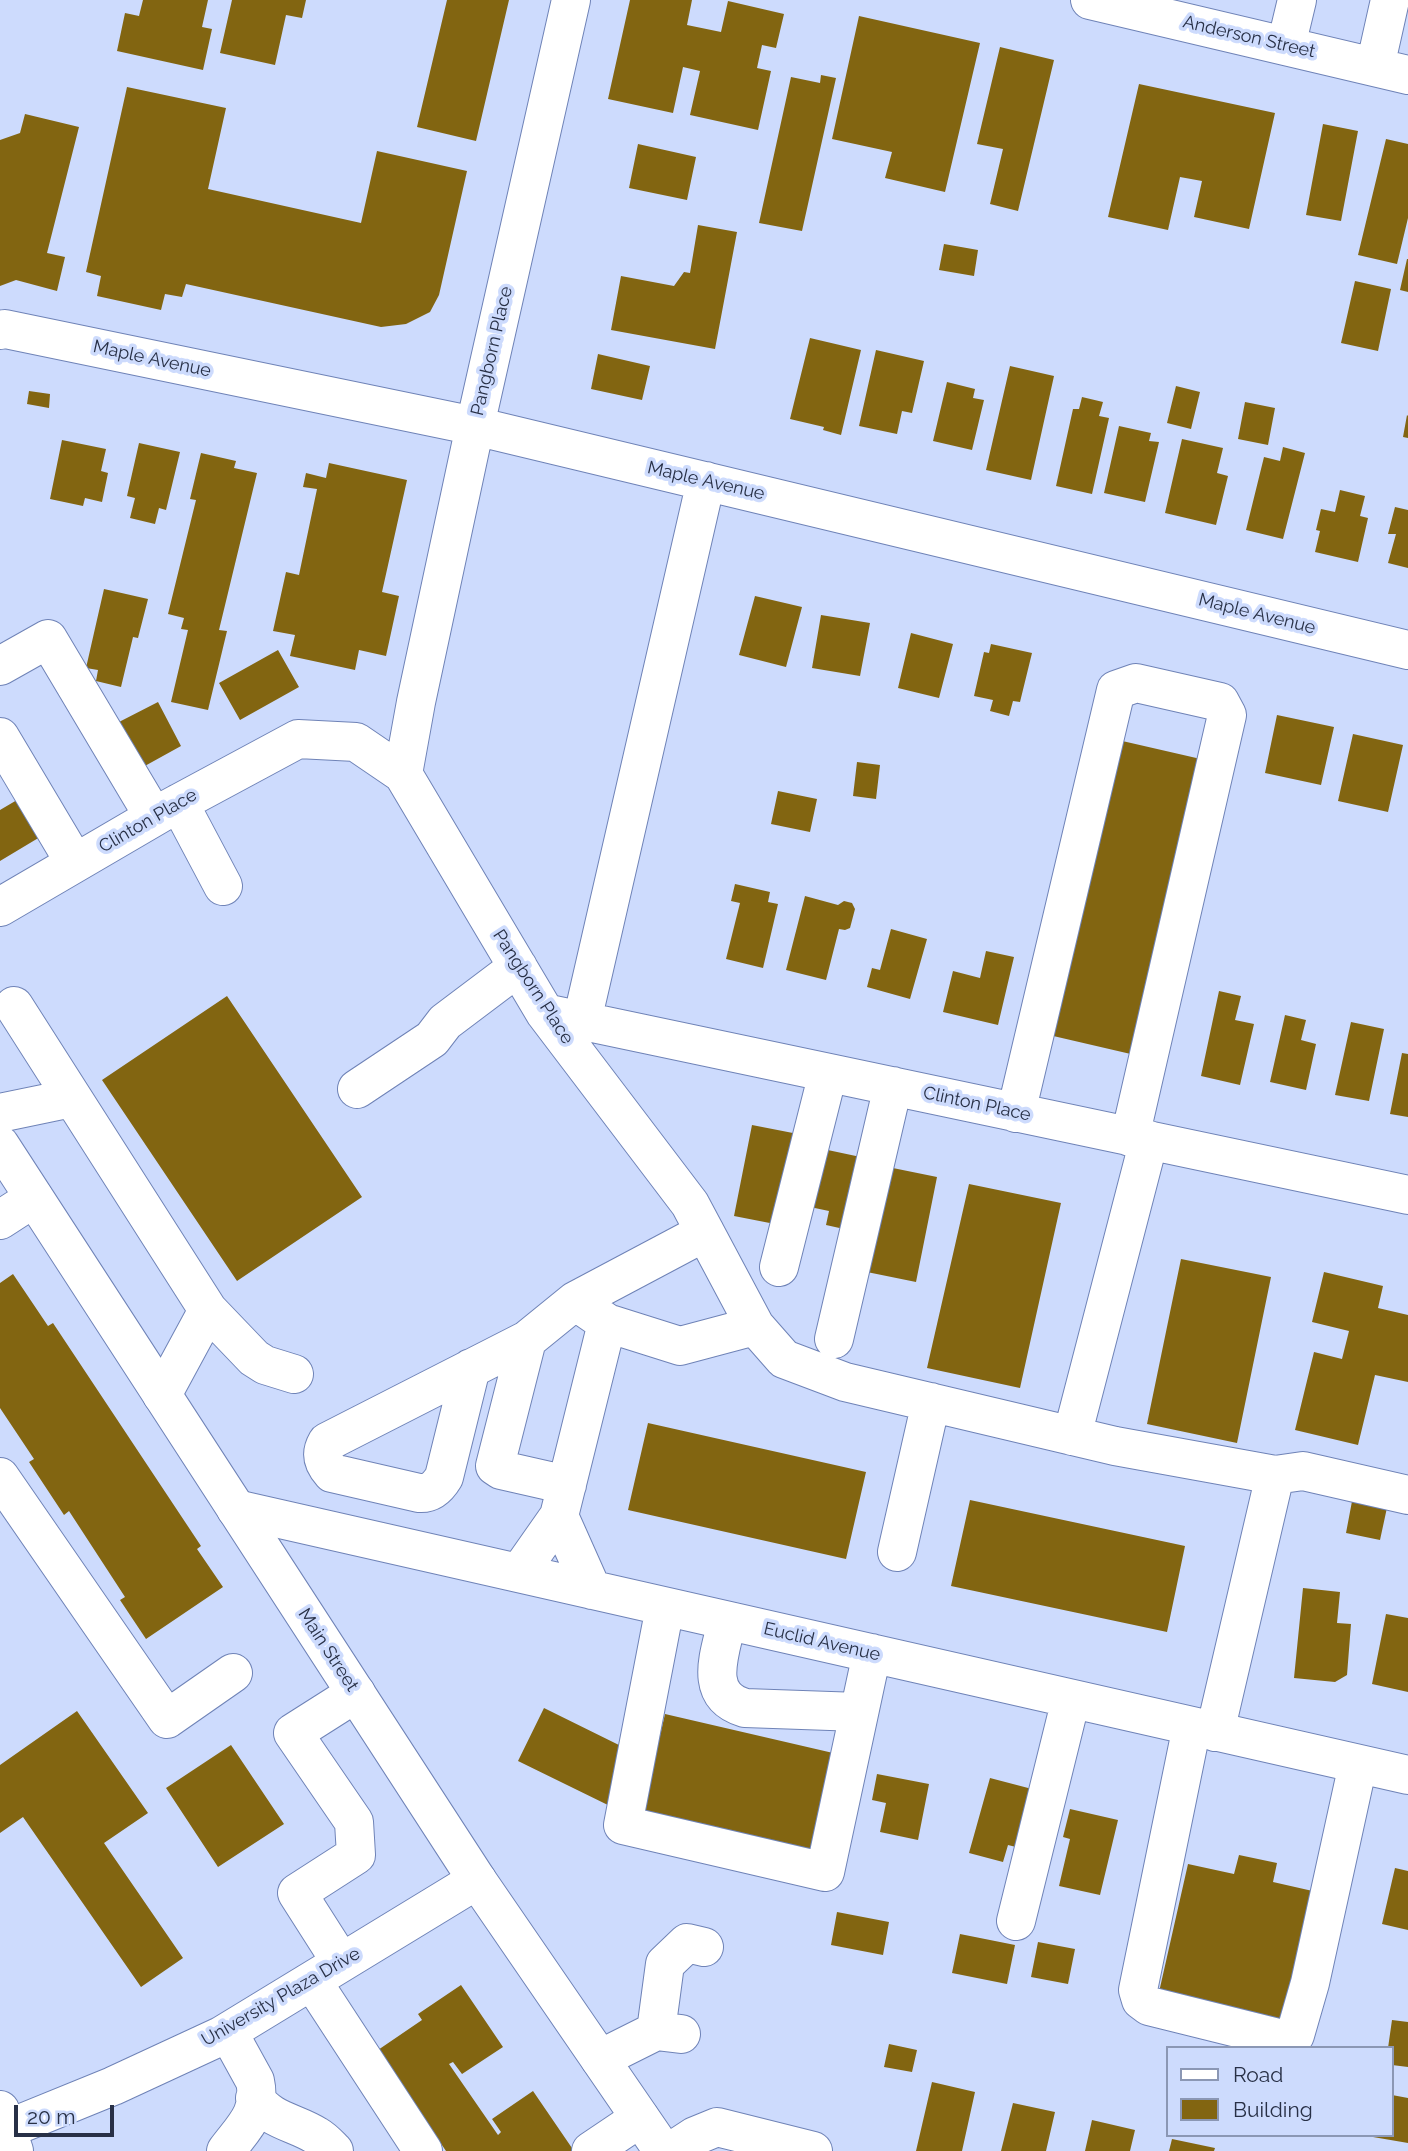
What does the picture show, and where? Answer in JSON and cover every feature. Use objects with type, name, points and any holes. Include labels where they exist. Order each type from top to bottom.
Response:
[{"type":"street","name":"Pangborn Place","points":[[403,774],[475,426],[571,0]]},
{"type":"street","name":"Anderson Street","points":[[1090,0],[1392,71]]},
{"type":"street","points":[[1286,46],[1297,0]]},
{"type":"street","points":[[1390,0],[1392,71]]},
{"type":"street","name":"Maple Avenue","points":[[0,330],[475,426],[1408,650]]},
{"type":"street","points":[[582,1021],[706,481]]},
{"type":"street","points":[[0,666],[48,639],[166,810],[223,886]]},
{"type":"street","points":[[1016,1113],[1116,690],[1136,683],[1220,702],[1227,715],[1139,1138],[1072,1436]]},
{"type":"street","points":[[0,737],[75,863]]},
{"type":"street","name":"Pangborn Place","points":[[298,739],[356,742],[403,774],[545,1013],[690,1204],[755,1326],[784,1359],[845,1382],[1115,1446],[1275,1475],[1303,1471],[1408,1495]]},
{"type":"street","name":"Clinton Place","points":[[0,907],[166,810],[298,739]]},
{"type":"street","points":[[357,1089],[432,1039],[444,1022],[518,967]]},
{"type":"street","points":[[14,1006],[208,1310],[254,1358],[265,1365],[293,1374]]},
{"type":"street","name":"Clinton Place","points":[[545,1013],[1408,1195]]},
{"type":"street","points":[[779,1267],[828,1073]]},
{"type":"street","points":[[834,1339],[893,1086]]},
{"type":"street","points":[[0,1113],[72,1098]]},
{"type":"street","name":"Main Street","points":[[0,1145],[477,1880],[663,2151]]},
{"type":"street","points":[[0,1220],[34,1198]]},
{"type":"street","points":[[471,1368],[527,1340],[575,1301],[705,1232]]},
{"type":"street","points":[[575,1301],[607,1324],[680,1346],[755,1326]]},
{"type":"street","points":[[162,1395],[208,1310]]},
{"type":"street","points":[[519,1573],[563,1501],[607,1324]]},
{"type":"street","points":[[527,1340],[495,1466],[563,1501],[592,1590]]},
{"type":"street","points":[[897,1552],[931,1402]]},
{"type":"street","points":[[1275,1475],[1203,1729],[1138,1990],[1141,2000],[1149,2006],[1286,2040],[1295,2035],[1310,1983],[1358,1764]]},
{"type":"street","points":[[0,1477],[167,1719],[233,1673]]},
{"type":"street","name":"Euclid Avenue","points":[[236,1509],[1408,1775]]},
{"type":"street","points":[[665,1607],[623,1825],[825,1872],[872,1653]]},
{"type":"street","points":[[727,1621],[717,1669],[720,1690],[732,1704],[746,1708],[859,1712]]},
{"type":"street","points":[[356,1693],[293,1733],[354,1822],[356,1855],[297,1893],[327,1971],[423,2151]]},
{"type":"street","points":[[1016,1921],[1072,1699]]},
{"type":"street","name":"University Plaza Drive","points":[[5,2131],[113,2086],[228,2032],[477,1880]]},
{"type":"street","points":[[600,2059],[669,2032],[665,1964],[687,1943],[704,1947]]},
{"type":"street","points":[[226,2151],[249,2123],[256,2098],[255,2081],[228,2032]]},
{"type":"street","points":[[256,2098],[274,2118],[317,2136],[334,2151]]},
{"type":"street","points":[[591,2151],[640,2118]]},
{"type":"street","points":[[672,2151],[695,2136],[717,2127],[813,2151]]},
{"type":"building","points":[[143,0],[208,0],[202,27],[212,29],[203,70],[117,51],[125,13],[139,16]]},
{"type":"building","points":[[232,0],[306,0],[302,18],[286,15],[275,65],[220,53]]},
{"type":"building","points":[[447,0],[509,0],[476,141],[417,127]]},
{"type":"building","points":[[630,0],[692,0],[687,25],[721,32],[728,1],[784,14],[776,48],[762,45],[757,68],[771,71],[758,130],[690,115],[700,71],[683,67],[673,113],[608,99]]},
{"type":"building","points":[[859,16],[980,43],[945,192],[885,178],[892,152],[832,139]]},
{"type":"building","points":[[1000,47],[1054,60],[1018,211],[990,204],[1003,149],[977,144]]},
{"type":"building","points":[[821,75],[836,78],[802,231],[759,223],[791,77],[820,83]]},
{"type":"building","points":[[1139,84],[1275,113],[1249,229],[1194,217],[1202,181],[1180,177],[1168,230],[1108,217]]},
{"type":"building","points":[[127,87],[226,108],[208,189],[361,223],[377,151],[467,171],[439,295],[430,312],[406,324],[381,327],[186,284],[182,297],[165,294],[161,310],[97,296],[101,276],[86,272]]},
{"type":"building","points":[[25,114],[79,127],[47,253],[65,257],[57,291],[16,280],[0,286],[0,140],[20,133]]},
{"type":"building","points":[[1323,124],[1358,131],[1341,221],[1306,215]]},
{"type":"building","points":[[1386,139],[1408,144],[1408,218],[1397,264],[1358,255]]},
{"type":"building","points":[[638,144],[696,157],[687,200],[629,188]]},
{"type":"building","points":[[698,225],[737,232],[715,349],[611,330],[621,276],[674,286],[684,272],[690,273]]},
{"type":"building","points":[[944,244],[978,250],[974,276],[939,270]]},
{"type":"building","points":[[1408,259],[1408,292],[1400,290]]},
{"type":"building","points":[[1355,281],[1391,289],[1378,351],[1341,343]]},
{"type":"building","points":[[810,338],[861,350],[841,435],[823,430],[824,427],[790,419]]},
{"type":"building","points":[[876,350],[924,361],[912,413],[902,411],[897,434],[859,426]]},
{"type":"building","points":[[598,354],[650,366],[642,400],[591,389]]},
{"type":"building","points":[[1010,366],[1054,376],[1031,480],[986,470]]},
{"type":"building","points":[[947,382],[975,389],[973,398],[984,400],[972,450],[933,441]]},
{"type":"building","points":[[1176,386],[1200,392],[1191,429],[1167,423]]},
{"type":"building","points":[[29,391],[50,394],[49,408],[27,404]]},
{"type":"building","points":[[1082,397],[1103,402],[1099,416],[1109,418],[1092,494],[1056,486],[1073,409],[1079,409]]},
{"type":"building","points":[[1245,402],[1275,408],[1268,445],[1238,439]]},
{"type":"building","points":[[1408,416],[1408,438],[1403,437]]},
{"type":"building","points":[[1119,426],[1151,433],[1149,441],[1159,442],[1145,502],[1104,493]]},
{"type":"building","points":[[1182,439],[1223,448],[1217,473],[1228,476],[1216,525],[1165,513]]},
{"type":"building","points":[[62,440],[106,449],[101,471],[108,473],[102,502],[85,498],[83,506],[50,499]]},
{"type":"building","points":[[139,443],[180,452],[166,510],[159,508],[155,524],[130,518],[135,498],[127,496]]},
{"type":"building","points":[[1283,447],[1305,453],[1283,539],[1246,530],[1264,457],[1280,461]]},
{"type":"building","points":[[201,453],[236,461],[234,468],[257,473],[219,630],[227,631],[208,710],[171,702],[188,630],[181,629],[184,618],[168,614],[196,500],[190,499]]},
{"type":"building","points":[[329,463],[407,480],[382,592],[399,596],[386,656],[359,650],[355,670],[290,656],[295,635],[273,631],[286,572],[299,575],[317,489],[303,487],[306,473],[326,478]]},
{"type":"building","points":[[1340,490],[1365,496],[1360,516],[1368,518],[1358,562],[1315,552],[1321,509],[1335,512]]},
{"type":"building","points":[[1395,507],[1408,510],[1408,568],[1388,563],[1396,534],[1388,534]]},
{"type":"building","points":[[104,589],[148,599],[138,638],[133,637],[121,687],[96,681],[98,670],[86,668]]},
{"type":"building","points":[[755,596],[802,607],[786,667],[739,655]]},
{"type":"building","points":[[821,615],[870,623],[860,676],[812,668]]},
{"type":"building","points":[[911,633],[953,644],[939,698],[898,688]]},
{"type":"building","points":[[991,644],[1032,653],[1020,702],[1013,701],[1009,716],[990,711],[993,700],[974,696],[984,652],[989,653]]},
{"type":"building","points":[[278,650],[299,687],[240,720],[219,683]]},
{"type":"building","points":[[158,702],[181,746],[143,767],[119,722]]},
{"type":"building","points":[[1277,715],[1334,727],[1321,785],[1265,773]]},
{"type":"building","points":[[1353,734],[1403,745],[1388,812],[1338,801]]},
{"type":"building","points":[[1118,740],[1205,760],[1135,1055],[1049,1035]]},
{"type":"building","points":[[857,762],[880,765],[876,799],[853,796]]},
{"type":"building","points":[[778,791],[817,799],[810,832],[771,824]]},
{"type":"building","points":[[17,800],[40,837],[0,861],[0,810]]},
{"type":"building","points":[[735,884],[770,892],[768,902],[778,904],[763,968],[726,959],[740,903],[731,901]]},
{"type":"building","points":[[805,896],[838,905],[844,901],[852,903],[855,909],[850,928],[839,929],[826,980],[786,970]]},
{"type":"building","points":[[891,929],[927,939],[910,999],[867,987],[872,968],[880,970]]},
{"type":"building","points":[[986,951],[1014,957],[998,1025],[943,1012],[953,971],[980,978]]},
{"type":"building","points":[[1219,991],[1241,996],[1235,1020],[1254,1024],[1240,1085],[1201,1076]]},
{"type":"building","points":[[227,996],[362,1197],[237,1281],[102,1080]]},
{"type":"building","points":[[1285,1015],[1306,1020],[1301,1040],[1316,1044],[1306,1090],[1270,1082]]},
{"type":"building","points":[[1351,1022],[1384,1029],[1369,1101],[1335,1095]]},
{"type":"building","points":[[1402,1053],[1408,1054],[1408,1117],[1390,1114]]},
{"type":"building","points":[[752,1125],[798,1134],[780,1225],[734,1216]]},
{"type":"building","points":[[823,1149],[870,1159],[853,1231],[826,1225],[829,1211],[810,1207]]},
{"type":"building","points":[[883,1166],[937,1177],[916,1282],[862,1271]]},
{"type":"building","points":[[969,1184],[1061,1203],[1020,1388],[927,1368]]},
{"type":"building","points":[[1181,1259],[1271,1277],[1237,1443],[1147,1424]]},
{"type":"building","points":[[1324,1272],[1383,1286],[1378,1308],[1408,1315],[1408,1382],[1375,1375],[1358,1445],[1295,1430],[1314,1352],[1342,1359],[1349,1331],[1312,1322]]},
{"type":"building","points":[[13,1274],[48,1326],[53,1323],[201,1546],[197,1549],[223,1587],[146,1639],[120,1600],[125,1597],[69,1511],[64,1515],[29,1462],[34,1459],[0,1408],[0,1283]]},
{"type":"building","points":[[648,1423],[866,1472],[846,1559],[628,1510]]},
{"type":"building","points":[[1353,1496],[1388,1503],[1380,1540],[1346,1533]]},
{"type":"building","points":[[970,1500],[1185,1546],[1167,1632],[951,1586]]},
{"type":"building","points":[[1303,1588],[1340,1592],[1337,1623],[1351,1624],[1347,1675],[1335,1682],[1294,1678]]},
{"type":"building","points":[[1386,1614],[1408,1618],[1408,1692],[1372,1684]]},
{"type":"building","points":[[544,1708],[627,1749],[614,1808],[518,1761]]},
{"type":"building","points":[[77,1711],[148,1813],[104,1843],[183,1958],[141,1987],[23,1817],[0,1833],[0,1765]]},
{"type":"building","points":[[665,1714],[846,1756],[823,1852],[643,1810]]},
{"type":"building","points":[[231,1745],[284,1824],[218,1867],[166,1788]]},
{"type":"building","points":[[877,1774],[929,1784],[918,1840],[880,1832],[886,1803],[872,1800]]},
{"type":"building","points":[[990,1778],[1032,1789],[1016,1847],[1008,1845],[1003,1862],[969,1853]]},
{"type":"building","points":[[1070,1809],[1118,1820],[1100,1895],[1059,1886],[1070,1839],[1063,1837]]},
{"type":"building","points":[[1239,1855],[1277,1863],[1273,1882],[1317,1892],[1286,2029],[1157,2001],[1188,1864],[1234,1874]]},
{"type":"building","points":[[1395,1868],[1408,1871],[1408,1930],[1382,1924]]},
{"type":"building","points":[[837,1912],[889,1922],[883,1955],[831,1945]]},
{"type":"building","points":[[960,1934],[1015,1945],[1007,1984],[952,1973]]},
{"type":"building","points":[[1038,1942],[1075,1949],[1068,1984],[1031,1977]]},
{"type":"building","points":[[461,1985],[503,2047],[462,2074],[453,2062],[449,2064],[498,2135],[501,2132],[492,2119],[533,2091],[574,2151],[446,2151],[378,2050],[422,2020],[418,2014]]},
{"type":"building","points":[[1392,2020],[1408,2022],[1408,2067],[1394,2065],[1394,2046],[1388,2046]]},
{"type":"building","points":[[889,2044],[917,2050],[912,2072],[884,2067]]},
{"type":"building","points":[[932,2082],[975,2092],[962,2151],[916,2151]]},
{"type":"building","points":[[1394,2095],[1408,2098],[1408,2143],[1373,2137],[1394,2137]]},
{"type":"building","points":[[1013,2103],[1055,2112],[1046,2151],[1001,2151]]},
{"type":"building","points":[[1092,2120],[1135,2130],[1130,2151],[1085,2151]]},
{"type":"building","points":[[1172,2139],[1215,2148],[1214,2151],[1169,2151]]}]
